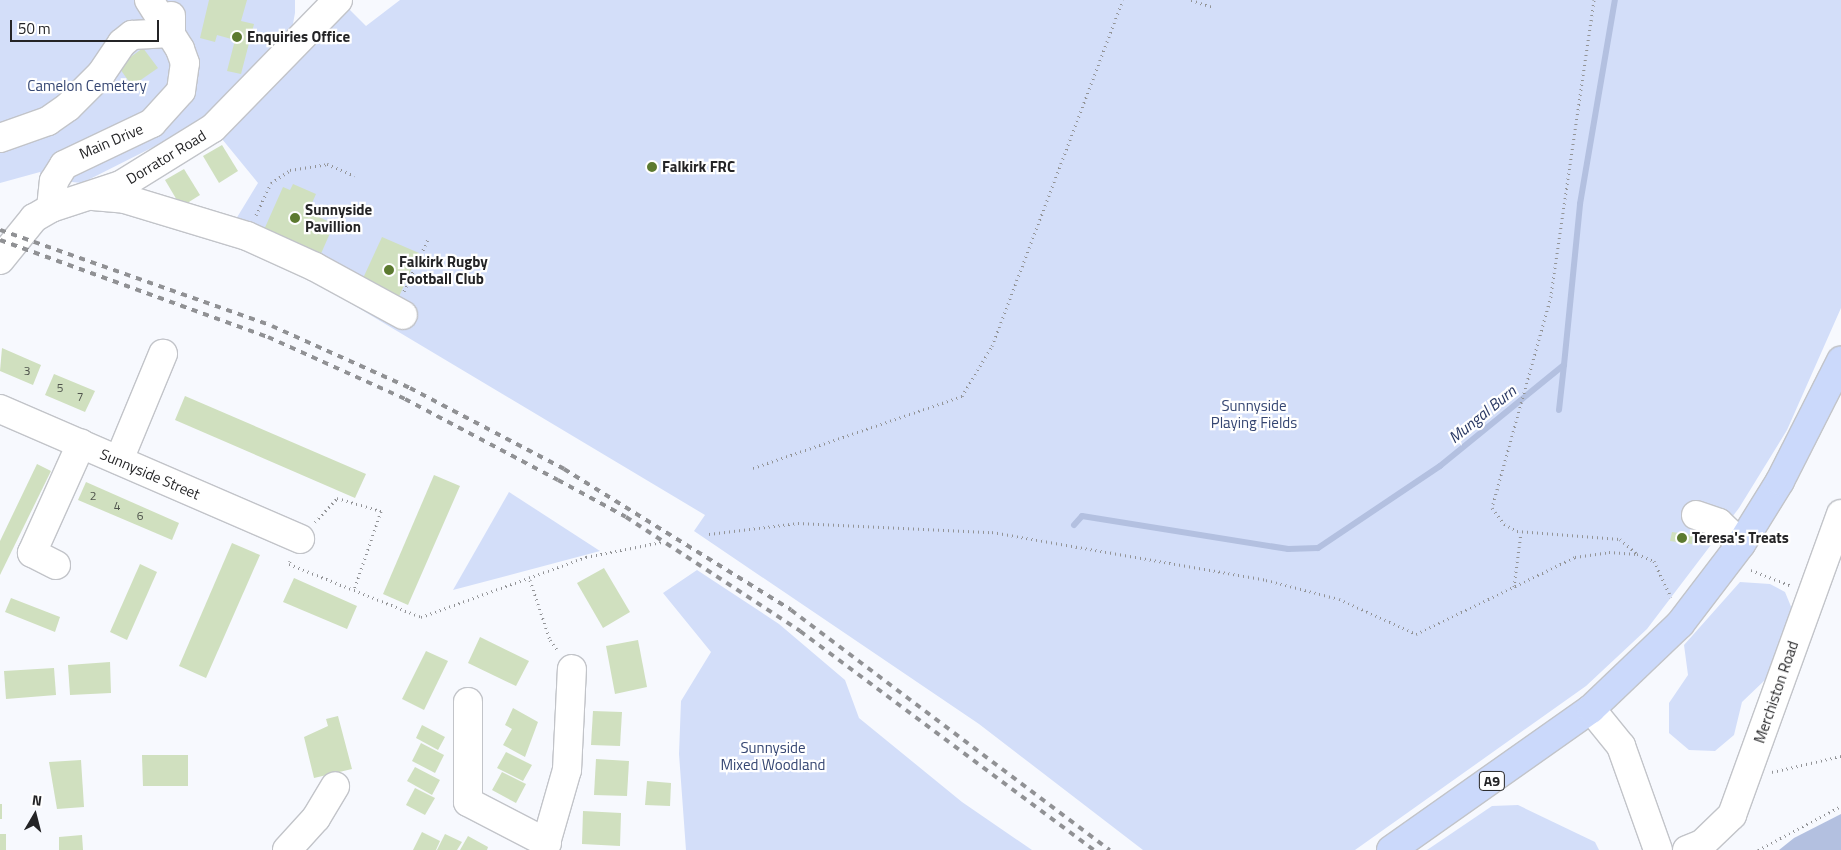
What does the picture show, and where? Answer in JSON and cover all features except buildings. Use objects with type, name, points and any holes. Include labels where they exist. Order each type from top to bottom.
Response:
[{"type":"main road","name":"A9","points":[[1392,850],[1591,709],[1680,624],[1741,544],[1780,481],[1841,361]]},
{"type":"street","name":"Main Drive","points":[[51,208],[54,181],[73,157],[132,135],[173,105],[181,91],[185,63],[171,32],[149,0]]},
{"type":"street","points":[[0,138],[48,120],[68,107],[132,36],[171,32],[173,0]]},
{"type":"street","name":"Dorrator Road","points":[[0,260],[34,218],[51,208],[89,196],[152,168],[213,128],[311,11],[338,0]]},
{"type":"street","points":[[89,196],[125,199],[247,236],[399,313]]},
{"type":"street","points":[[119,460],[164,354]]},
{"type":"street","name":"Sunnyside Street","points":[[0,409],[300,538]]},
{"type":"street","points":[[56,564],[32,553],[80,444]]},
{"type":"street","name":"Merchiston Road","points":[[1687,850],[1702,844],[1732,815],[1746,777],[1819,545],[1841,514]]},
{"type":"street","points":[[1696,515],[1719,523],[1741,544]]},
{"type":"street","points":[[468,702],[468,802],[546,846],[567,770],[572,668]]},
{"type":"street","points":[[1591,709],[1621,746],[1658,850]]},
{"type":"street","points":[[287,850],[316,818],[336,786]]},
{"type":"path","points":[[753,468],[962,396],[992,346],[1123,0]]},
{"type":"path","points":[[1191,0],[1213,7]]},
{"type":"path","points":[[1594,0],[1551,296],[1514,423],[1492,508],[1504,524],[1521,532],[1620,539],[1637,554]]},
{"type":"path","points":[[247,236],[271,183],[290,170],[327,164],[355,176]]},
{"type":"path","points":[[399,313],[428,239]]},
{"type":"path","points":[[354,590],[381,511],[337,498],[300,538],[289,564],[421,617],[514,582],[530,580],[586,557],[662,542]]},
{"type":"path","points":[[709,534],[798,523],[992,532],[1266,580],[1340,599],[1416,634],[1575,557],[1609,552],[1637,554],[1654,561],[1662,572],[1675,608]]},
{"type":"path","points":[[1514,587],[1521,532]]},
{"type":"path","points":[[530,580],[550,640],[572,668]]},
{"type":"path","points":[[1746,777],[1841,756]]},
{"type":"path","points":[[1758,850],[1841,806]]},
{"type":"green space","name":"Camelon Cemetery","points":[[0,0],[295,0],[295,13],[292,29],[242,90],[191,128],[82,183],[42,179],[40,172],[0,183]]},
{"type":"green space","name":"Sunnyside Playing Fields","points":[[340,0],[366,26],[400,0],[1841,0],[1841,308],[1787,430],[1739,508],[1647,629],[1586,686],[1355,850],[1143,850],[979,724],[694,531],[705,515],[315,282],[233,224],[258,183],[213,128]]},
{"type":"green space","points":[[509,492],[600,551],[453,590]]},
{"type":"green space","name":"Sunnyside Mixed Woodland","points":[[697,570],[779,624],[845,680],[859,718],[962,802],[1032,850],[686,850],[679,754],[681,701],[711,652],[663,593]]},
{"type":"green space","points":[[1740,582],[1770,584],[1785,592],[1792,609],[1765,680],[1742,702],[1734,735],[1715,751],[1689,750],[1669,733],[1669,703],[1688,675],[1684,645]]},
{"type":"green space","points":[[1518,805],[1595,842],[1599,850],[1427,850],[1492,806]]},
{"type":"shaded area","points":[[1841,814],[1841,850],[1779,850],[1794,838]]},
{"type":"waterway","name":"Mungal Burn","points":[[1074,525],[1082,516],[1288,549],[1318,548],[1440,466],[1564,365],[1580,204],[1615,0]]},
{"type":"waterway","points":[[1559,410],[1564,365]]},
{"type":"railway","points":[[0,230],[272,326],[410,388],[564,469],[791,610],[1110,850]]},
{"type":"railway","points":[[0,240],[268,337],[405,399],[626,517],[800,631],[1094,850]]},
{"type":"place","name":"Enquiries Office","points":[[237,37]]},
{"type":"place","name":"Falkirk FRC","points":[[652,167]]},
{"type":"place","name":"Sunnyside Pavillion","points":[[295,218]]},
{"type":"place","name":"Falkirk Rugby Football Club","points":[[389,270]]},
{"type":"place","name":"Teresa's Treats","points":[[1682,538]]}]
